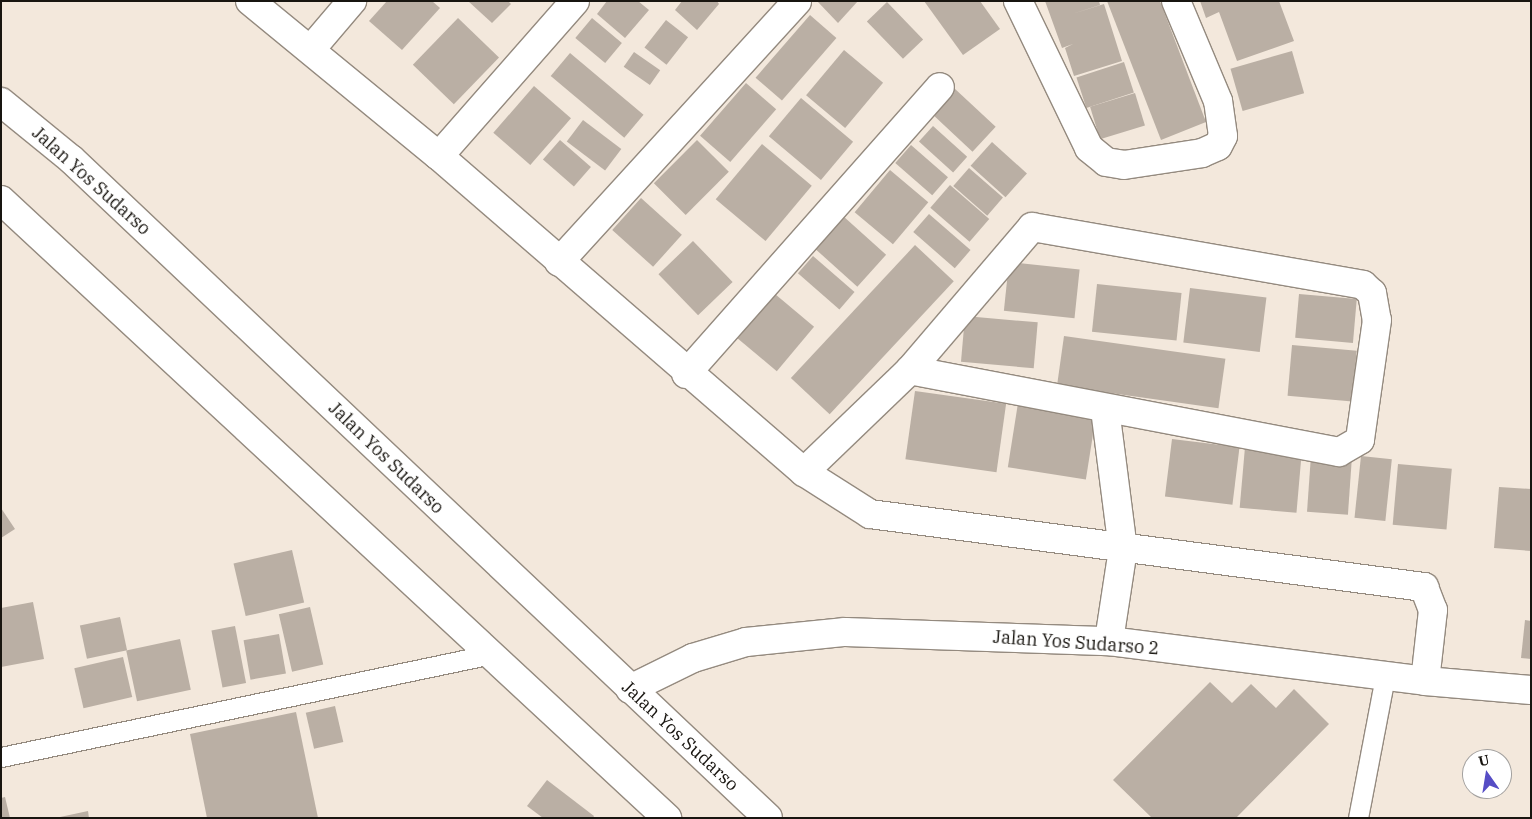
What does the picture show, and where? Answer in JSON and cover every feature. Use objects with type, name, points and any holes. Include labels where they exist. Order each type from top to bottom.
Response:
[{"type":"street","points":[[250,1],[312,48],[439,156],[686,374],[804,472],[870,514],[1124,549],[1424,587],[1433,610],[1425,681]]},
{"type":"street","points":[[312,48],[352,1]]},
{"type":"street","points":[[439,156],[575,1]]},
{"type":"street","points":[[559,262],[797,1]]},
{"type":"street","points":[[1018,1],[1089,148],[1106,162],[1124,165],[1202,153],[1218,146],[1223,136],[1218,101],[1176,1]]},
{"type":"street","points":[[686,374],[940,87]]},
{"type":"street","name":"Jalan Yos Sudarso","points":[[1,102],[71,159],[768,818]]},
{"type":"street","points":[[1,200],[667,818]]},
{"type":"street","points":[[804,472],[910,370],[1032,227],[1363,285],[1372,293],[1378,320],[1360,440],[1348,451],[1324,452],[910,370]]},
{"type":"street","points":[[1105,409],[1124,549],[1109,642]]},
{"type":"street","name":"Jalan Yos Sudarso 2","points":[[630,689],[693,658],[784,636],[845,632],[1109,642],[1425,681],[1531,690]]},
{"type":"lane","points":[[1,757],[492,654]]},
{"type":"lane","points":[[1358,818],[1385,676]]},
{"type":"building","points":[[387,1],[432,1],[440,8],[402,50],[369,21]]},
{"type":"building","points":[[468,1],[508,1],[511,4],[492,23]]},
{"type":"building","points":[[607,1],[638,1],[649,10],[625,38],[597,14]]},
{"type":"building","points":[[682,1],[717,1],[719,4],[697,30],[675,10]]},
{"type":"building","points":[[817,1],[858,1],[838,23]]},
{"type":"building","points":[[924,1],[980,1],[1000,29],[963,55]]},
{"type":"building","points":[[1045,1],[1099,1],[1100,5],[1072,14],[1104,4],[1122,61],[1074,76],[1065,48],[1073,44],[1062,48]]},
{"type":"building","points":[[1107,1],[1160,1],[1206,122],[1161,140]]},
{"type":"building","points":[[1200,1],[1279,1],[1294,41],[1237,61],[1219,12],[1206,18]]},
{"type":"building","points":[[887,2],[923,39],[903,59],[867,21]]},
{"type":"building","points":[[810,15],[836,38],[782,101],[756,78]]},
{"type":"building","points":[[458,18],[499,58],[454,104],[413,65]]},
{"type":"building","points":[[592,18],[622,43],[605,63],[575,38]]},
{"type":"building","points":[[666,20],[688,37],[667,65],[644,48]]},
{"type":"building","points":[[844,50],[883,83],[845,128],[806,95]]},
{"type":"building","points":[[1292,51],[1304,93],[1243,111],[1230,69]]},
{"type":"building","points":[[634,52],[660,70],[650,85],[624,67]]},
{"type":"building","points":[[570,53],[644,115],[624,138],[551,76]]},
{"type":"building","points":[[1124,62],[1134,92],[1086,108],[1076,77]]},
{"type":"building","points":[[746,83],[776,109],[730,162],[700,136]]},
{"type":"building","points":[[534,86],[571,118],[530,165],[493,133]]},
{"type":"building","points":[[954,88],[996,127],[972,152],[931,113]]},
{"type":"building","points":[[1135,93],[1145,126],[1100,139],[1090,107]]},
{"type":"building","points":[[801,98],[853,142],[821,180],[769,136]]},
{"type":"building","points":[[583,120],[621,149],[605,170],[567,142]]},
{"type":"building","points":[[933,126],[967,157],[953,172],[919,142]]},
{"type":"building","points":[[560,140],[591,167],[574,187],[543,160]]},
{"type":"building","points":[[697,140],[729,172],[686,215],[654,183]]},
{"type":"building","points":[[992,142],[1027,173],[1006,197],[971,166]]},
{"type":"building","points":[[762,144],[812,186],[766,241],[716,199]]},
{"type":"building","points":[[911,145],[948,177],[932,195],[895,163]]},
{"type":"building","points":[[969,168],[1003,198],[987,216],[953,186]]},
{"type":"building","points":[[890,170],[928,202],[893,244],[855,212]]},
{"type":"building","points":[[950,185],[989,219],[970,242],[930,208]]},
{"type":"building","points":[[641,198],[682,235],[653,267],[612,230]]},
{"type":"building","points":[[929,214],[971,250],[955,268],[913,232]]},
{"type":"building","points":[[843,216],[886,255],[857,287],[814,248]]},
{"type":"building","points":[[693,241],[733,282],[698,315],[658,274]]},
{"type":"building","points":[[915,245],[954,281],[830,414],[791,378]]},
{"type":"building","points":[[813,256],[855,292],[839,309],[798,273]]},
{"type":"building","points":[[1009,262],[1080,269],[1074,318],[1004,311]]},
{"type":"building","points":[[1097,284],[1182,293],[1177,341],[1092,332]]},
{"type":"building","points":[[1190,288],[1266,297],[1260,352],[1183,343]]},
{"type":"building","points":[[775,294],[814,327],[777,371],[738,338]]},
{"type":"building","points":[[1299,294],[1357,299],[1353,343],[1295,338]]},
{"type":"building","points":[[965,316],[1038,322],[1034,368],[961,362]]},
{"type":"building","points":[[1064,336],[1225,359],[1218,408],[1057,386]]},
{"type":"building","points":[[1292,345],[1357,351],[1352,401],[1288,396]]},
{"type":"building","points":[[915,391],[1006,404],[997,472],[905,459]]},
{"type":"building","points":[[1018,403],[1096,415],[1086,480],[1008,467]]},
{"type":"building","points":[[1172,439],[1239,447],[1232,505],[1165,497]]},
{"type":"building","points":[[1245,447],[1302,452],[1296,513],[1240,508]]},
{"type":"building","points":[[1311,455],[1352,458],[1348,515],[1307,512]]},
{"type":"building","points":[[1361,456],[1392,459],[1385,521],[1355,518]]},
{"type":"building","points":[[1398,464],[1452,469],[1446,529],[1393,525]]},
{"type":"building","points":[[1499,487],[1531,489],[1531,551],[1494,548]]},
{"type":"building","points":[[1,508],[15,529],[1,538]]},
{"type":"building","points":[[292,550],[304,603],[246,616],[234,563]]},
{"type":"building","points":[[33,602],[44,659],[1,667],[1,608]]},
{"type":"building","points":[[310,607],[323,664],[292,672],[279,614]]},
{"type":"building","points":[[120,617],[127,650],[87,659],[80,626]]},
{"type":"building","points":[[1525,620],[1531,621],[1531,659],[1521,658]]},
{"type":"building","points":[[235,626],[246,683],[223,688],[211,631]]},
{"type":"building","points":[[279,634],[286,673],[250,680],[244,640]]},
{"type":"building","points":[[180,639],[191,690],[137,701],[126,650]]},
{"type":"building","points":[[123,657],[132,697],[84,708],[74,668]]},
{"type":"building","points":[[1210,682],[1232,703],[1251,684],[1276,708],[1294,689],[1329,724],[1236,818],[1152,818],[1113,780]]},
{"type":"building","points":[[335,706],[343,742],[314,749],[306,713]]},
{"type":"building","points":[[296,712],[318,818],[207,818],[190,734]]},
{"type":"building","points":[[547,780],[594,816],[593,818],[543,818],[527,806]]},
{"type":"building","points":[[5,797],[10,818],[1,818],[1,798]]},
{"type":"building","points":[[88,811],[89,818],[60,818],[60,817]]}]
